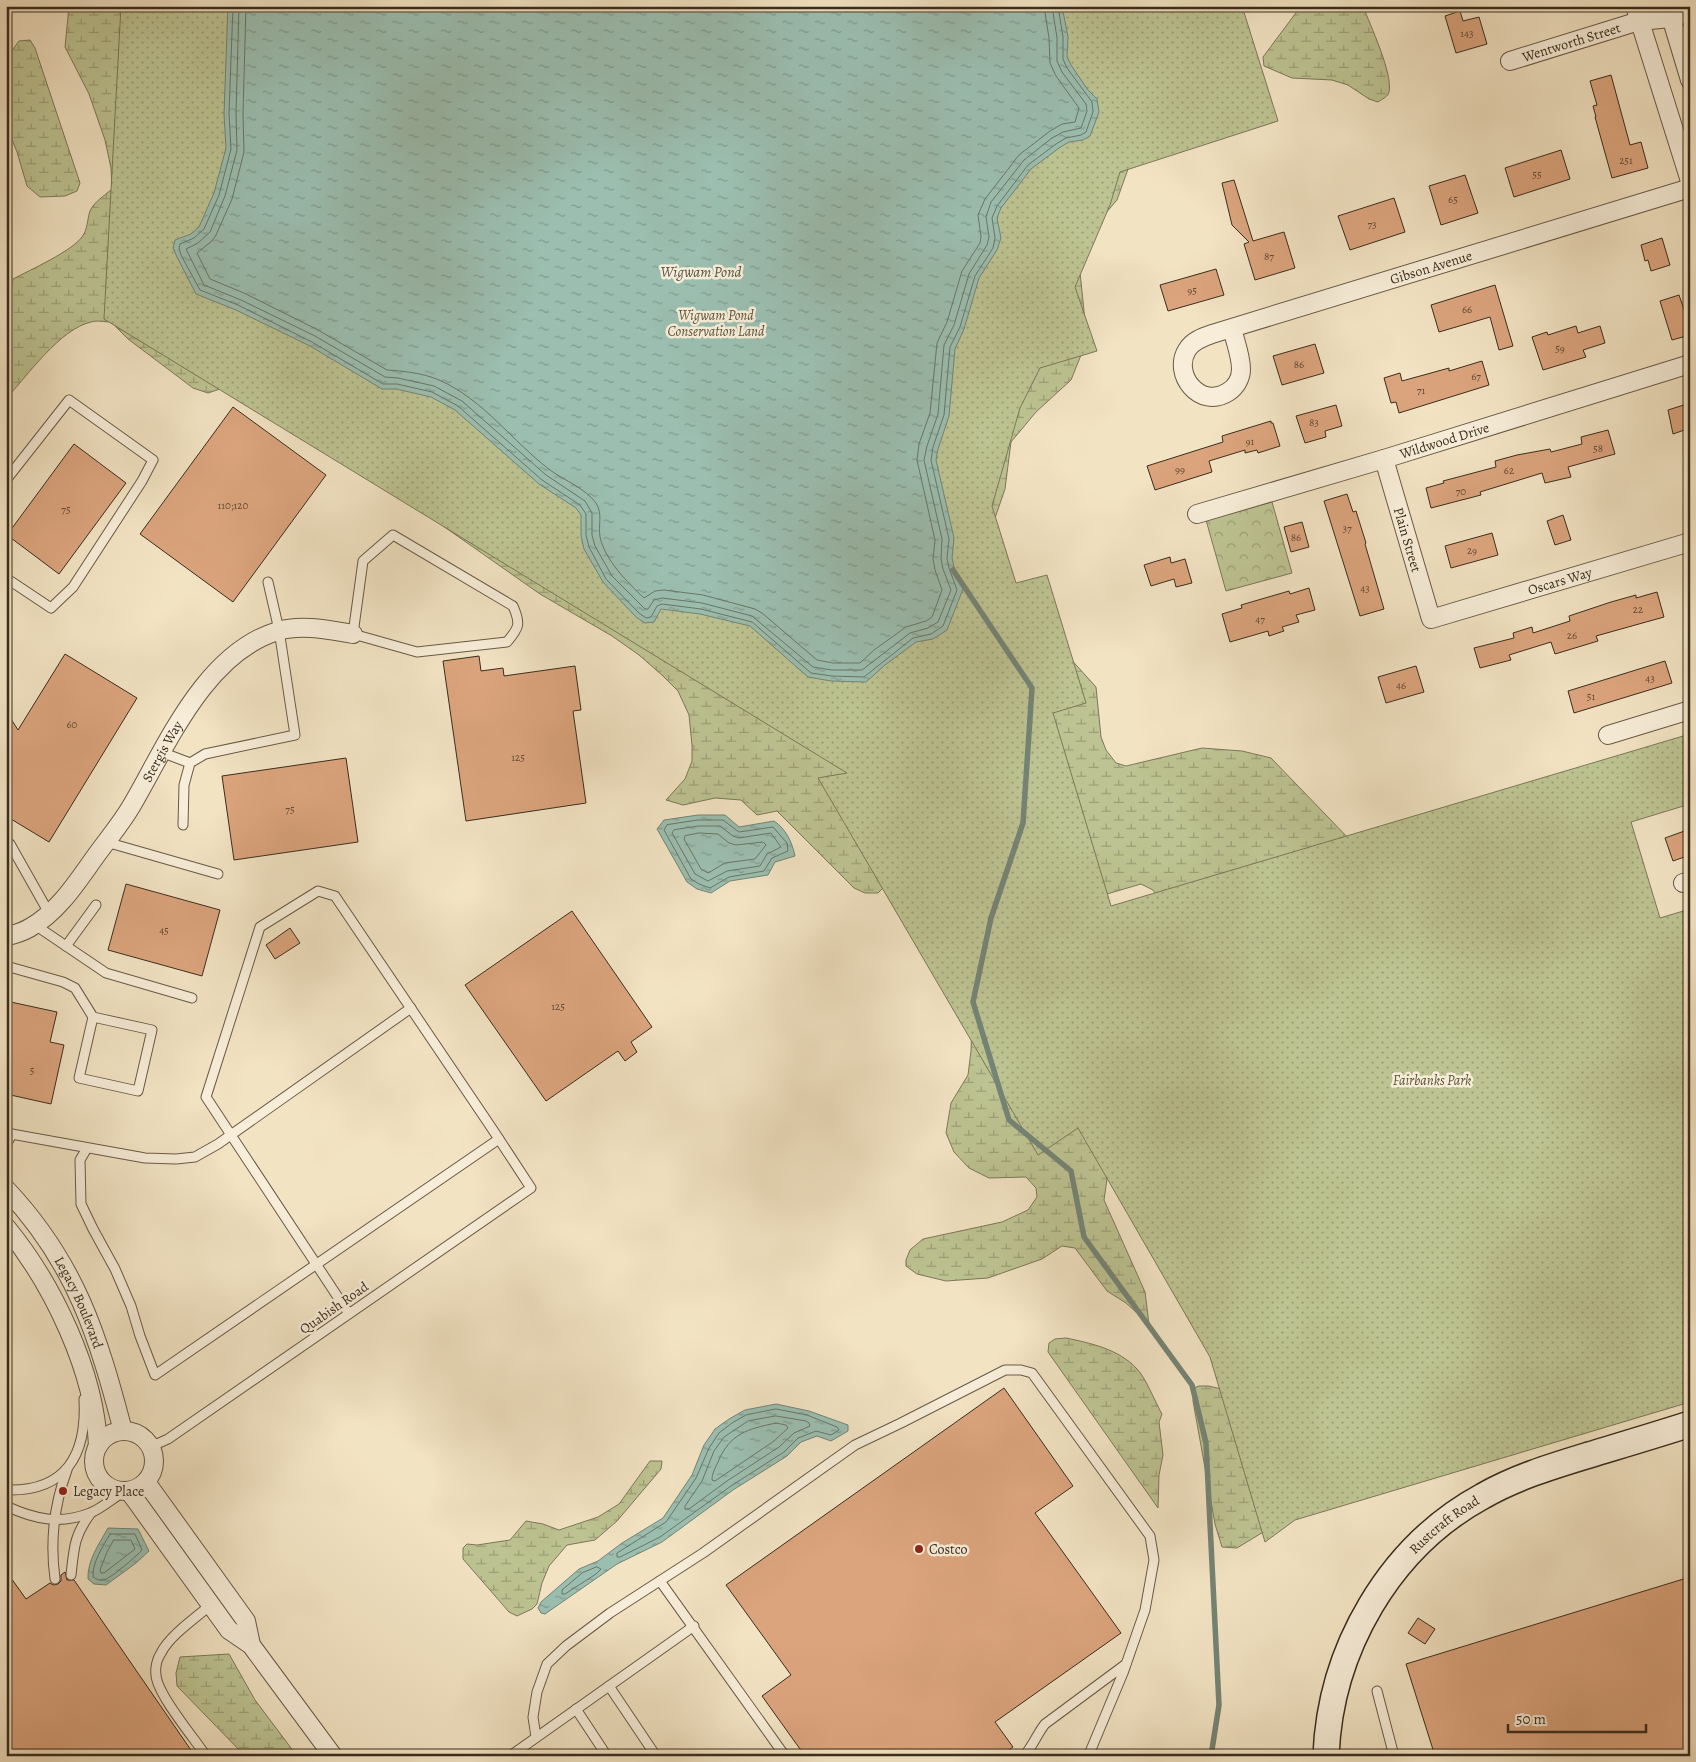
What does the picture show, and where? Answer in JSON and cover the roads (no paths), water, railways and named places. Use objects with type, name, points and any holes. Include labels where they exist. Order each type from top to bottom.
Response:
[{"type":"main road","name":"Rustcraft Road","points":[[1326,1756],[1329,1719],[1345,1656],[1378,1592],[1399,1566],[1437,1528],[1459,1510],[1514,1481],[1552,1466],[1690,1424]]},
{"type":"street","points":[[1669,12],[1690,80]]},
{"type":"street","name":"Wentworth Street","points":[[1510,61],[1637,14],[1690,12]]},
{"type":"street","points":[[1637,14],[1690,181]]},
{"type":"street","name":"Gibson Avenue","points":[[1232,328],[1241,372],[1236,384],[1229,392],[1215,397],[1198,393],[1187,381],[1184,373],[1184,361],[1187,350],[1197,341],[1212,334],[1690,188]]},
{"type":"street","name":"Wildwood Drive","points":[[1197,514],[1384,459],[1690,364]]},
{"type":"street","name":"Plain Street","points":[[1384,459],[1431,619]]},
{"type":"street","name":"Oscars Way","points":[[1431,619],[1690,542]]},
{"type":"street","name":"Stergis Way","points":[[6,937],[35,925],[50,913],[79,881],[132,806],[161,752],[194,698],[236,654],[257,639],[279,630],[303,628],[353,634]]},
{"type":"street","points":[[1608,735],[1690,710]]},
{"type":"street","name":"Legacy Boulevard","points":[[6,1189],[51,1244],[72,1280],[95,1334],[123,1431]]},
{"type":"street","name":"Legacy Boulevard","points":[[6,1227],[35,1266],[61,1314],[94,1407],[98,1446]]},
{"type":"street","points":[[123,1431],[139,1436],[150,1447],[154,1456],[154,1465],[146,1482],[138,1488],[126,1491],[106,1486],[97,1476],[94,1459],[98,1446],[108,1436],[123,1431]]},
{"type":"street","points":[[146,1482],[246,1621],[250,1645]]},
{"type":"street","points":[[126,1491],[229,1630],[250,1645],[333,1756]]},
{"type":"lane","points":[[6,480],[69,400],[153,460],[142,481],[73,587],[51,608],[6,578]]},
{"type":"lane","points":[[393,535],[513,606],[519,619],[515,633],[506,642],[417,652],[353,634],[363,560],[393,535]]},
{"type":"lane","points":[[183,825],[184,785],[190,763],[205,754],[295,735],[279,630],[268,582]]},
{"type":"lane","points":[[161,752],[190,763]]},
{"type":"lane","points":[[6,841],[10,844],[50,913]]},
{"type":"lane","points":[[106,842],[218,874]]},
{"type":"lane","points":[[87,1148],[80,1160],[81,1204],[92,1229],[115,1269],[131,1306],[155,1375],[316,1264],[499,1139],[335,896],[318,891],[260,927],[206,1097],[230,1135],[316,1264],[349,1314]]},
{"type":"lane","points":[[66,946],[96,905]]},
{"type":"lane","points":[[35,925],[106,972],[192,998]]},
{"type":"lane","points":[[6,966],[63,982],[74,988],[92,1017],[79,1078],[138,1091],[152,1030],[92,1017]]},
{"type":"lane","points":[[6,1144],[9,1134],[144,1158],[176,1159],[195,1157],[218,1144],[411,1008]]},
{"type":"lane","name":"Quabish Road","points":[[150,1447],[168,1440],[531,1188],[499,1139]]},
{"type":"lane","points":[[55,1579],[53,1566],[54,1521],[57,1500],[67,1470],[77,1451],[85,1413],[80,1364]]},
{"type":"lane","points":[[536,1737],[532,1717],[537,1692],[547,1664],[566,1646],[610,1613],[703,1553],[855,1445],[1005,1370],[1021,1370],[1032,1373],[1150,1536],[1154,1560],[1145,1610],[1126,1664],[1090,1752]]},
{"type":"lane","points":[[6,1490],[31,1490],[44,1486],[67,1470]]},
{"type":"lane","points":[[6,1506],[36,1518],[54,1521],[72,1519],[91,1513],[126,1491]]},
{"type":"lane","points":[[71,1575],[76,1538],[81,1526],[91,1513]]},
{"type":"lane","points":[[660,1581],[694,1626],[785,1756]]},
{"type":"lane","points":[[206,1756],[163,1694],[156,1676],[156,1666],[161,1652],[183,1628],[225,1593]]},
{"type":"lane","points":[[510,1756],[694,1626]]},
{"type":"lane","points":[[1024,1756],[1045,1724],[1126,1664]]},
{"type":"lane","points":[[609,1686],[656,1756]]},
{"type":"lane","points":[[1377,1691],[1394,1756]]},
{"type":"lane","points":[[576,1709],[607,1756]]},
{"type":"water","name":"Wigwam Pond","points":[[228,6],[1062,6],[1068,37],[1067,57],[1088,90],[1097,99],[1099,112],[1090,136],[1083,140],[1069,142],[1031,169],[1001,208],[997,218],[1001,238],[997,250],[979,278],[964,329],[955,349],[949,416],[936,460],[954,538],[952,558],[963,589],[947,630],[933,639],[916,642],[866,682],[831,681],[808,677],[750,626],[700,614],[661,609],[654,622],[645,623],[636,617],[603,582],[584,549],[581,536],[581,515],[576,508],[539,484],[455,410],[431,397],[396,389],[382,389],[310,346],[236,310],[196,294],[173,248],[175,240],[191,234],[199,227],[214,193],[226,148],[224,114]]},
{"type":"water","points":[[698,815],[725,815],[739,827],[774,821],[788,836],[795,856],[775,862],[768,875],[730,881],[711,893],[697,889],[687,882],[657,829],[664,820]]},
{"type":"water","points":[[776,1404],[809,1411],[848,1425],[848,1431],[831,1441],[817,1436],[801,1442],[787,1456],[733,1490],[662,1542],[617,1564],[545,1614],[541,1613],[538,1608],[541,1602],[579,1569],[598,1561],[622,1543],[663,1518],[692,1475],[704,1445],[715,1429],[745,1410]]},
{"type":"water","points":[[108,1528],[138,1529],[149,1551],[106,1585],[94,1584],[88,1579],[89,1566]]},
{"type":"waterway","points":[[953,570],[1032,688],[1023,823],[991,918],[973,1002],[1009,1120],[1071,1171],[1084,1237],[1192,1385],[1206,1443],[1219,1705],[1211,1756]]},
{"type":"place","name":"Legacy Place","points":[[63,1491]]},
{"type":"place","name":"Costco","points":[[919,1549]]},
{"type":"park label","name":"Wigwam Pond Conservation Land","points":[[716,324]]},
{"type":"park label","name":"Fairbanks Park","points":[[1432,1080]]}]
